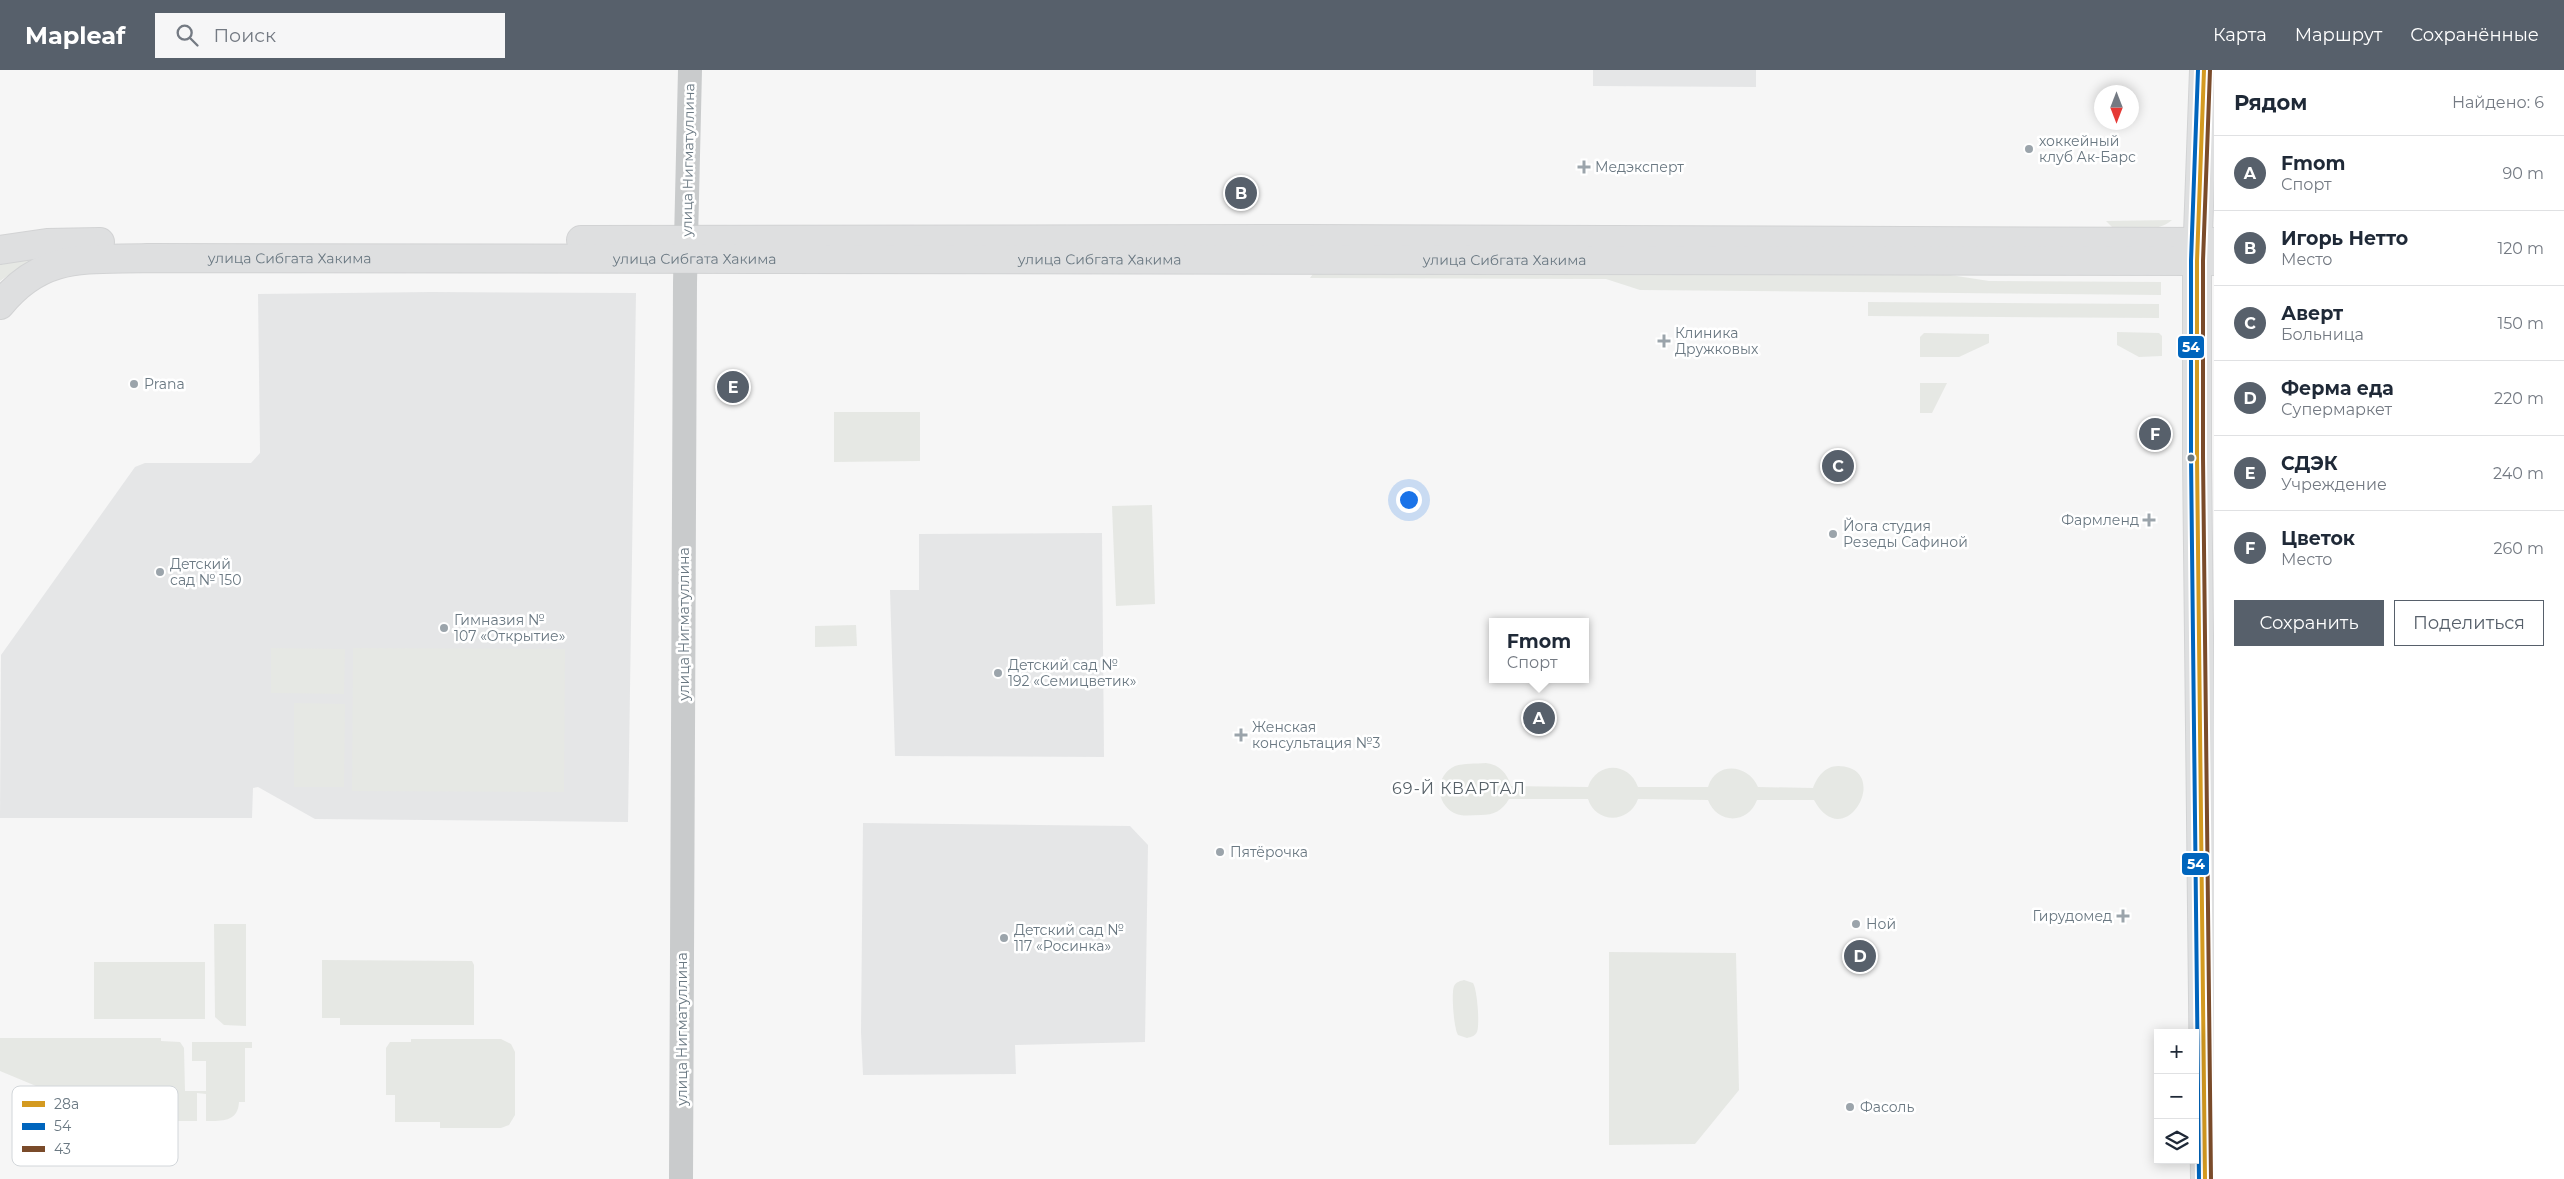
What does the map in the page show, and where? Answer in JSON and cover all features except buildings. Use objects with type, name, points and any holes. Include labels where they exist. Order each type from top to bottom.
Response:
[{"type":"main road","points":[[2204,70],[2206,251],[2205,1179]]},
{"type":"main road","name":"улица Сибгата Хакима","points":[[0,250],[47,243],[685,249],[2206,251]]},
{"type":"main road","name":"улица Сибгата Хакима","points":[[0,305],[26,279],[38,271],[70,261],[685,249]]},
{"type":"street","name":"улица Нигматуллина","points":[[681,1179],[685,249],[690,70]]},
{"type":"shaded area","points":[[1593,70],[1756,70],[1756,87],[1593,86]]},
{"type":"shaded area","points":[[2172,220],[2152,229],[2137,230],[2114,229],[2106,221]]},
{"type":"shaded area","points":[[0,254],[36,256],[0,281]]},
{"type":"shaded area","points":[[1315,271],[1931,272],[1989,281],[2161,282],[2161,295],[1640,290],[1606,279],[1310,278]]},
{"type":"shaded area","name":"Гимназия № 107 «Открытие»","points":[[431,292],[636,293],[628,822],[315,819],[258,787],[253,788],[252,818],[0,818],[1,655],[135,467],[145,463],[251,463],[260,453],[258,294]]},
{"type":"shaded area","points":[[1868,302],[2159,304],[2159,318],[1868,316]]},
{"type":"shaded area","points":[[2117,332],[2159,333],[2162,336],[2162,356],[2139,357],[2117,345]]},
{"type":"shaded area","points":[[1924,333],[1989,334],[1989,343],[1959,357],[1920,357],[1920,337]]},
{"type":"shaded area","points":[[1920,383],[1947,383],[1932,413],[1920,413]]},
{"type":"shaded area","points":[[834,412],[920,412],[920,461],[834,462]]},
{"type":"shaded area","points":[[1152,505],[1155,604],[1116,606],[1112,506]]},
{"type":"shaded area","name":"Детский сад № 192 «Семицветик»","points":[[1102,533],[1104,757],[895,756],[890,590],[919,590],[919,534]]},
{"type":"shaded area","points":[[856,625],[857,646],[815,647],[815,626]]},
{"type":"shaded area","points":[[271,648],[345,649],[344,694],[271,693]]},
{"type":"shaded area","points":[[353,648],[565,649],[564,792],[352,791]]},
{"type":"shaded area","points":[[294,703],[345,704],[344,787],[294,787]]},
{"type":"shaded area","points":[[1486,763],[1502,770],[1511,786],[1588,787],[1598,773],[1605,769],[1613,768],[1621,769],[1628,773],[1638,787],[1708,787],[1718,773],[1732,769],[1740,770],[1747,774],[1758,787],[1813,788],[1825,770],[1838,766],[1854,770],[1862,780],[1863,792],[1859,805],[1850,815],[1839,819],[1826,815],[1814,800],[1757,800],[1747,814],[1732,818],[1718,814],[1708,800],[1638,799],[1628,813],[1613,818],[1605,817],[1598,813],[1588,799],[1509,799],[1504,807],[1494,813],[1467,816],[1454,813],[1443,803],[1441,796],[1441,782],[1444,776],[1448,770],[1455,766]]},
{"type":"shaded area","name":"Детский сад № 117 «Росинка»","points":[[863,823],[1130,826],[1148,845],[1145,1042],[1015,1045],[1016,1074],[863,1075],[861,1032]]},
{"type":"shaded area","points":[[214,924],[246,924],[246,1026],[224,1025],[215,1017]]},
{"type":"shaded area","points":[[1609,952],[1736,953],[1739,1090],[1695,1144],[1609,1145]]},
{"type":"shaded area","points":[[322,960],[472,961],[474,965],[474,1025],[340,1025],[340,1018],[322,1018]]},
{"type":"shaded area","points":[[94,962],[205,962],[205,1019],[94,1019]]},
{"type":"shaded area","points":[[1464,980],[1473,983],[1478,1015],[1477,1032],[1467,1038],[1458,1035],[1453,1003],[1454,986]]},
{"type":"shaded area","points":[[0,1038],[161,1038],[161,1041],[180,1042],[184,1048],[185,1091],[206,1091],[206,1061],[192,1061],[192,1042],[252,1042],[252,1048],[245,1048],[245,1102],[239,1102],[238,1109],[232,1117],[218,1121],[206,1121],[206,1094],[197,1093],[197,1121],[178,1121],[178,1086],[36,1086],[0,1071]]},
{"type":"shaded area","points":[[411,1039],[501,1039],[511,1044],[515,1052],[515,1115],[509,1125],[501,1128],[440,1128],[440,1122],[395,1122],[395,1095],[386,1095],[386,1048],[390,1042],[411,1042]]},
{"type":"transit line","name":"54","points":[[2198,70],[2191,261],[2191,457],[2199,1179]]},
{"type":"transit line","name":"28a","points":[[2204,70],[2197,261],[2197,457],[2205,1179]]},
{"type":"transit line","name":"43","points":[[2210,70],[2203,261],[2203,457],[2211,1179]]},
{"type":"place","name":"хоккейный клуб Ак-Барс","points":[[2029,149]]},
{"type":"place","name":"Медэксперт","points":[[1584,167]]},
{"type":"place","name":"Игорь Нетто","points":[[1241,193]]},
{"type":"place","name":"Клиника Дружковых","points":[[1664,341]]},
{"type":"place","name":"Prana","points":[[134,384]]},
{"type":"place","name":"СДЭК","points":[[733,387]]},
{"type":"place","name":"Цветок","points":[[2155,434]]},
{"type":"place","name":"Аверт","points":[[1838,466]]},
{"type":"place","name":"Фармленд","points":[[2149,520]]},
{"type":"place","name":"Йога студия Резеды Сафиной","points":[[1833,534]]},
{"type":"place","name":"Детский сад № 150","points":[[160,572]]},
{"type":"place","name":"Гимназия № 107 «Открытие»","points":[[444,628]]},
{"type":"place","name":"Детский сад № 192 «Семицветик»","points":[[998,673]]},
{"type":"place","name":"Fmom","points":[[1539,718]]},
{"type":"place","name":"Женская консультация №3","points":[[1241,735]]},
{"type":"place","name":"Пятёрочка","points":[[1220,852]]},
{"type":"place","name":"Гирудомед","points":[[2123,916]]},
{"type":"place","name":"Ной","points":[[1856,924]]},
{"type":"place","name":"Детский сад № 117 «Росинка»","points":[[1004,938]]},
{"type":"place","name":"Ферма еда","points":[[1860,956]]},
{"type":"place","name":"Фасоль","points":[[1850,1107]]},
{"type":"district","name":"69-Й КВАРТАЛ","points":[[1459,788]]}]
